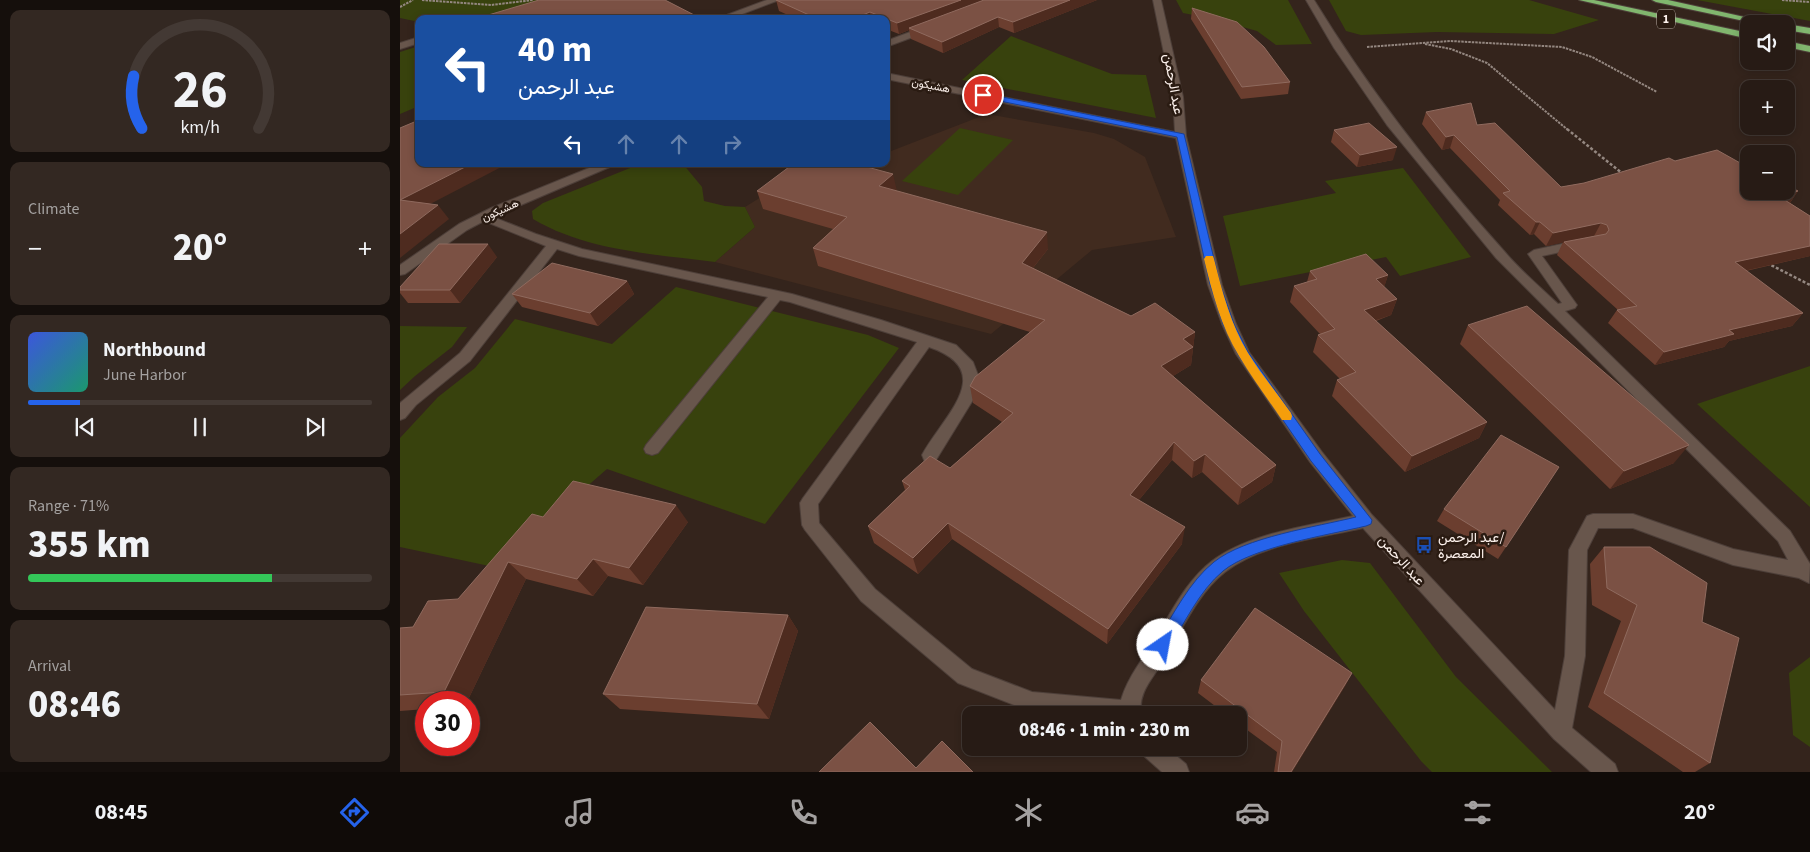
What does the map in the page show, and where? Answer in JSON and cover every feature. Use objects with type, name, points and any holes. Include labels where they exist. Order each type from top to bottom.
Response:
[{"type":"highway","name":"1","points":[[1583,0],[1740,34]]},
{"type":"highway","name":"1","points":[[1656,0],[1740,17]]},
{"type":"highway","points":[[1795,28],[1810,31]]},
{"type":"highway","points":[[1795,46],[1810,48]]},
{"type":"street","points":[[732,15],[776,0]]},
{"type":"street","name":"عبد الرحمن","points":[[1157,0],[1178,97],[1181,136],[1215,284],[1239,346],[1316,457],[1366,520],[1561,732],[1607,772]]},
{"type":"street","points":[[1310,0],[1339,48],[1392,123],[1494,248],[1784,536],[1807,574]]},
{"type":"street","points":[[890,42],[940,23]]},
{"type":"street","points":[[400,46],[415,41]]},
{"type":"street","name":"هشيكون","points":[[890,77],[1181,136]]},
{"type":"street","name":"هشيكون","points":[[400,270],[463,227],[601,167]]},
{"type":"street","points":[[484,217],[503,226],[579,252],[777,295],[876,323],[950,349],[966,362],[971,375],[968,395],[930,455]]},
{"type":"street","points":[[1555,310],[1570,305],[1534,254],[1594,242]]},
{"type":"street","points":[[400,414],[411,401],[466,357],[554,244]]},
{"type":"street","points":[[652,449],[777,295]]},
{"type":"street","points":[[926,340],[809,503],[811,525],[868,595],[965,676],[1032,702],[1068,706]]},
{"type":"street","points":[[1132,706],[1134,689],[1200,586],[1219,566],[1254,548],[1366,520]]},
{"type":"street","points":[[1561,732],[1575,656],[1578,550],[1593,521],[1633,521],[1733,557],[1807,574]]},
{"type":"street","points":[[1161,756],[1178,772]]},
{"type":"path","points":[[400,7],[413,0]]},
{"type":"path","points":[[422,0],[496,6],[513,5],[533,0]]},
{"type":"path","points":[[1782,0],[1810,2]]},
{"type":"path","points":[[1339,48],[1450,41],[1562,47],[1592,57],[1657,92]]},
{"type":"path","points":[[1425,44],[1451,49],[1488,63],[1506,80],[1628,178]]},
{"type":"path","points":[[1766,263],[1810,285]]},
{"type":"shaded area","points":[[987,114],[1094,133],[1114,139],[1145,157],[1176,237],[1092,250],[991,334],[715,262],[755,227],[745,207],[810,167],[845,169],[851,167],[890,167],[890,151]]},
{"type":"green space","points":[[400,0],[549,0],[495,15],[415,15],[415,21],[400,18]]},
{"type":"green space","points":[[1176,0],[1288,0],[1312,44],[1276,45],[1257,31],[1183,13]]},
{"type":"green space","points":[[1329,0],[1529,0],[1599,20],[1554,34],[1437,32],[1361,35],[1346,31]]},
{"type":"green space","points":[[1697,0],[1810,0],[1810,21],[1795,18],[1795,15],[1778,15]]},
{"type":"green space","points":[[1011,36],[1112,74],[1146,75],[1156,118],[962,80]]},
{"type":"green space","points":[[415,47],[415,108],[400,114],[400,52]]},
{"type":"green space","points":[[960,128],[1013,140],[958,195],[902,181]]},
{"type":"green space","points":[[633,167],[685,167],[702,187],[704,201],[725,206],[745,207],[755,227],[715,262],[621,250],[576,238],[554,230],[533,219],[532,211],[543,203]]},
{"type":"green space","points":[[1403,168],[1471,257],[1400,276],[1386,257],[1240,286],[1223,216],[1336,193],[1325,181]]},
{"type":"green space","points":[[676,287],[868,335],[899,348],[765,524],[607,469],[494,567],[400,547],[400,438],[438,397],[475,368],[515,319],[612,344]]},
{"type":"green space","points":[[400,326],[467,327],[452,347],[400,390]]},
{"type":"green space","points":[[1810,366],[1810,507],[1697,404]]},
{"type":"green space","points":[[1342,560],[1370,563],[1456,677],[1552,772],[1432,772],[1421,761],[1304,611],[1279,573]]},
{"type":"green space","points":[[1810,657],[1810,747],[1793,735],[1789,673]]},
{"type":"building","points":[[539,0],[665,0],[694,15],[488,15]]},
{"type":"building","points":[[776,0],[961,0],[897,23],[890,20],[890,15],[877,15],[870,12],[863,15],[809,15]]},
{"type":"building","points":[[984,0],[1070,0],[1013,22],[998,17],[942,42],[909,28]]},
{"type":"building","points":[[1192,8],[1237,22],[1264,47],[1290,82],[1242,87]]},
{"type":"building","points":[[1471,103],[1477,125],[1495,123],[1561,187],[1584,183],[1669,158],[1675,161],[1717,150],[1740,163],[1740,200],[1785,200],[1810,216],[1810,246],[1735,262],[1803,313],[1729,330],[1734,334],[1664,352],[1617,310],[1637,306],[1564,242],[1606,234],[1609,230],[1607,225],[1601,223],[1553,233],[1540,222],[1536,222],[1503,193],[1510,191],[1454,135],[1446,137],[1426,112]]},
{"type":"building","points":[[415,122],[415,167],[465,167],[400,200],[400,128]]},
{"type":"building","points":[[1369,123],[1397,147],[1360,155],[1334,130]]},
{"type":"building","points":[[789,167],[867,167],[893,174],[879,186],[1047,232],[1022,263],[1131,316],[1155,303],[1195,332],[1183,339],[1193,347],[1161,366],[1276,465],[1242,488],[1205,454],[1194,461],[1174,442],[1130,495],[1185,527],[1108,629],[948,523],[913,558],[868,526],[910,486],[902,481],[930,456],[950,468],[1013,413],[970,386],[975,377],[1045,320],[813,248],[847,217],[757,191]]},
{"type":"building","points":[[400,200],[438,205],[400,234]]},
{"type":"building","points":[[439,244],[488,244],[450,290],[400,290],[400,287]]},
{"type":"building","points":[[1366,254],[1388,275],[1376,279],[1397,299],[1364,310],[1487,422],[1412,456],[1337,380],[1356,372],[1318,335],[1335,329],[1294,286],[1317,279],[1310,271]]},
{"type":"building","points":[[552,263],[627,281],[590,313],[512,294]]},
{"type":"building","points":[[1527,306],[1689,445],[1624,471],[1468,325]]},
{"type":"building","points":[[1501,435],[1559,467],[1506,547],[1444,509]]},
{"type":"building","points":[[573,481],[676,505],[629,568],[593,559],[577,579],[508,562],[444,691],[415,691],[415,694],[400,695],[400,628],[413,627],[428,601],[458,599],[532,514],[543,517]]},
{"type":"building","points":[[1604,547],[1650,547],[1707,583],[1702,622],[1739,638],[1710,763],[1604,693],[1637,605],[1607,588]]},
{"type":"building","points":[[646,607],[788,615],[757,704],[603,694]]},
{"type":"building","points":[[1255,608],[1352,673],[1291,772],[1278,772],[1282,741],[1247,715],[1247,706],[1236,706],[1201,680]]},
{"type":"building","points":[[870,722],[916,768],[942,741],[973,772],[819,772]]},
{"type":"slow traffic","points":[[1209,259],[1215,284],[1229,324],[1243,354],[1287,416]]},
{"type":"place","name":"عبد الرحمن/ المعصرة","points":[[1424,545]]},
{"type":"route","points":[[983,95],[1181,136],[1215,284],[1229,324],[1243,354],[1316,457],[1366,520],[1254,548],[1219,566],[1200,586],[1163,645]]}]
